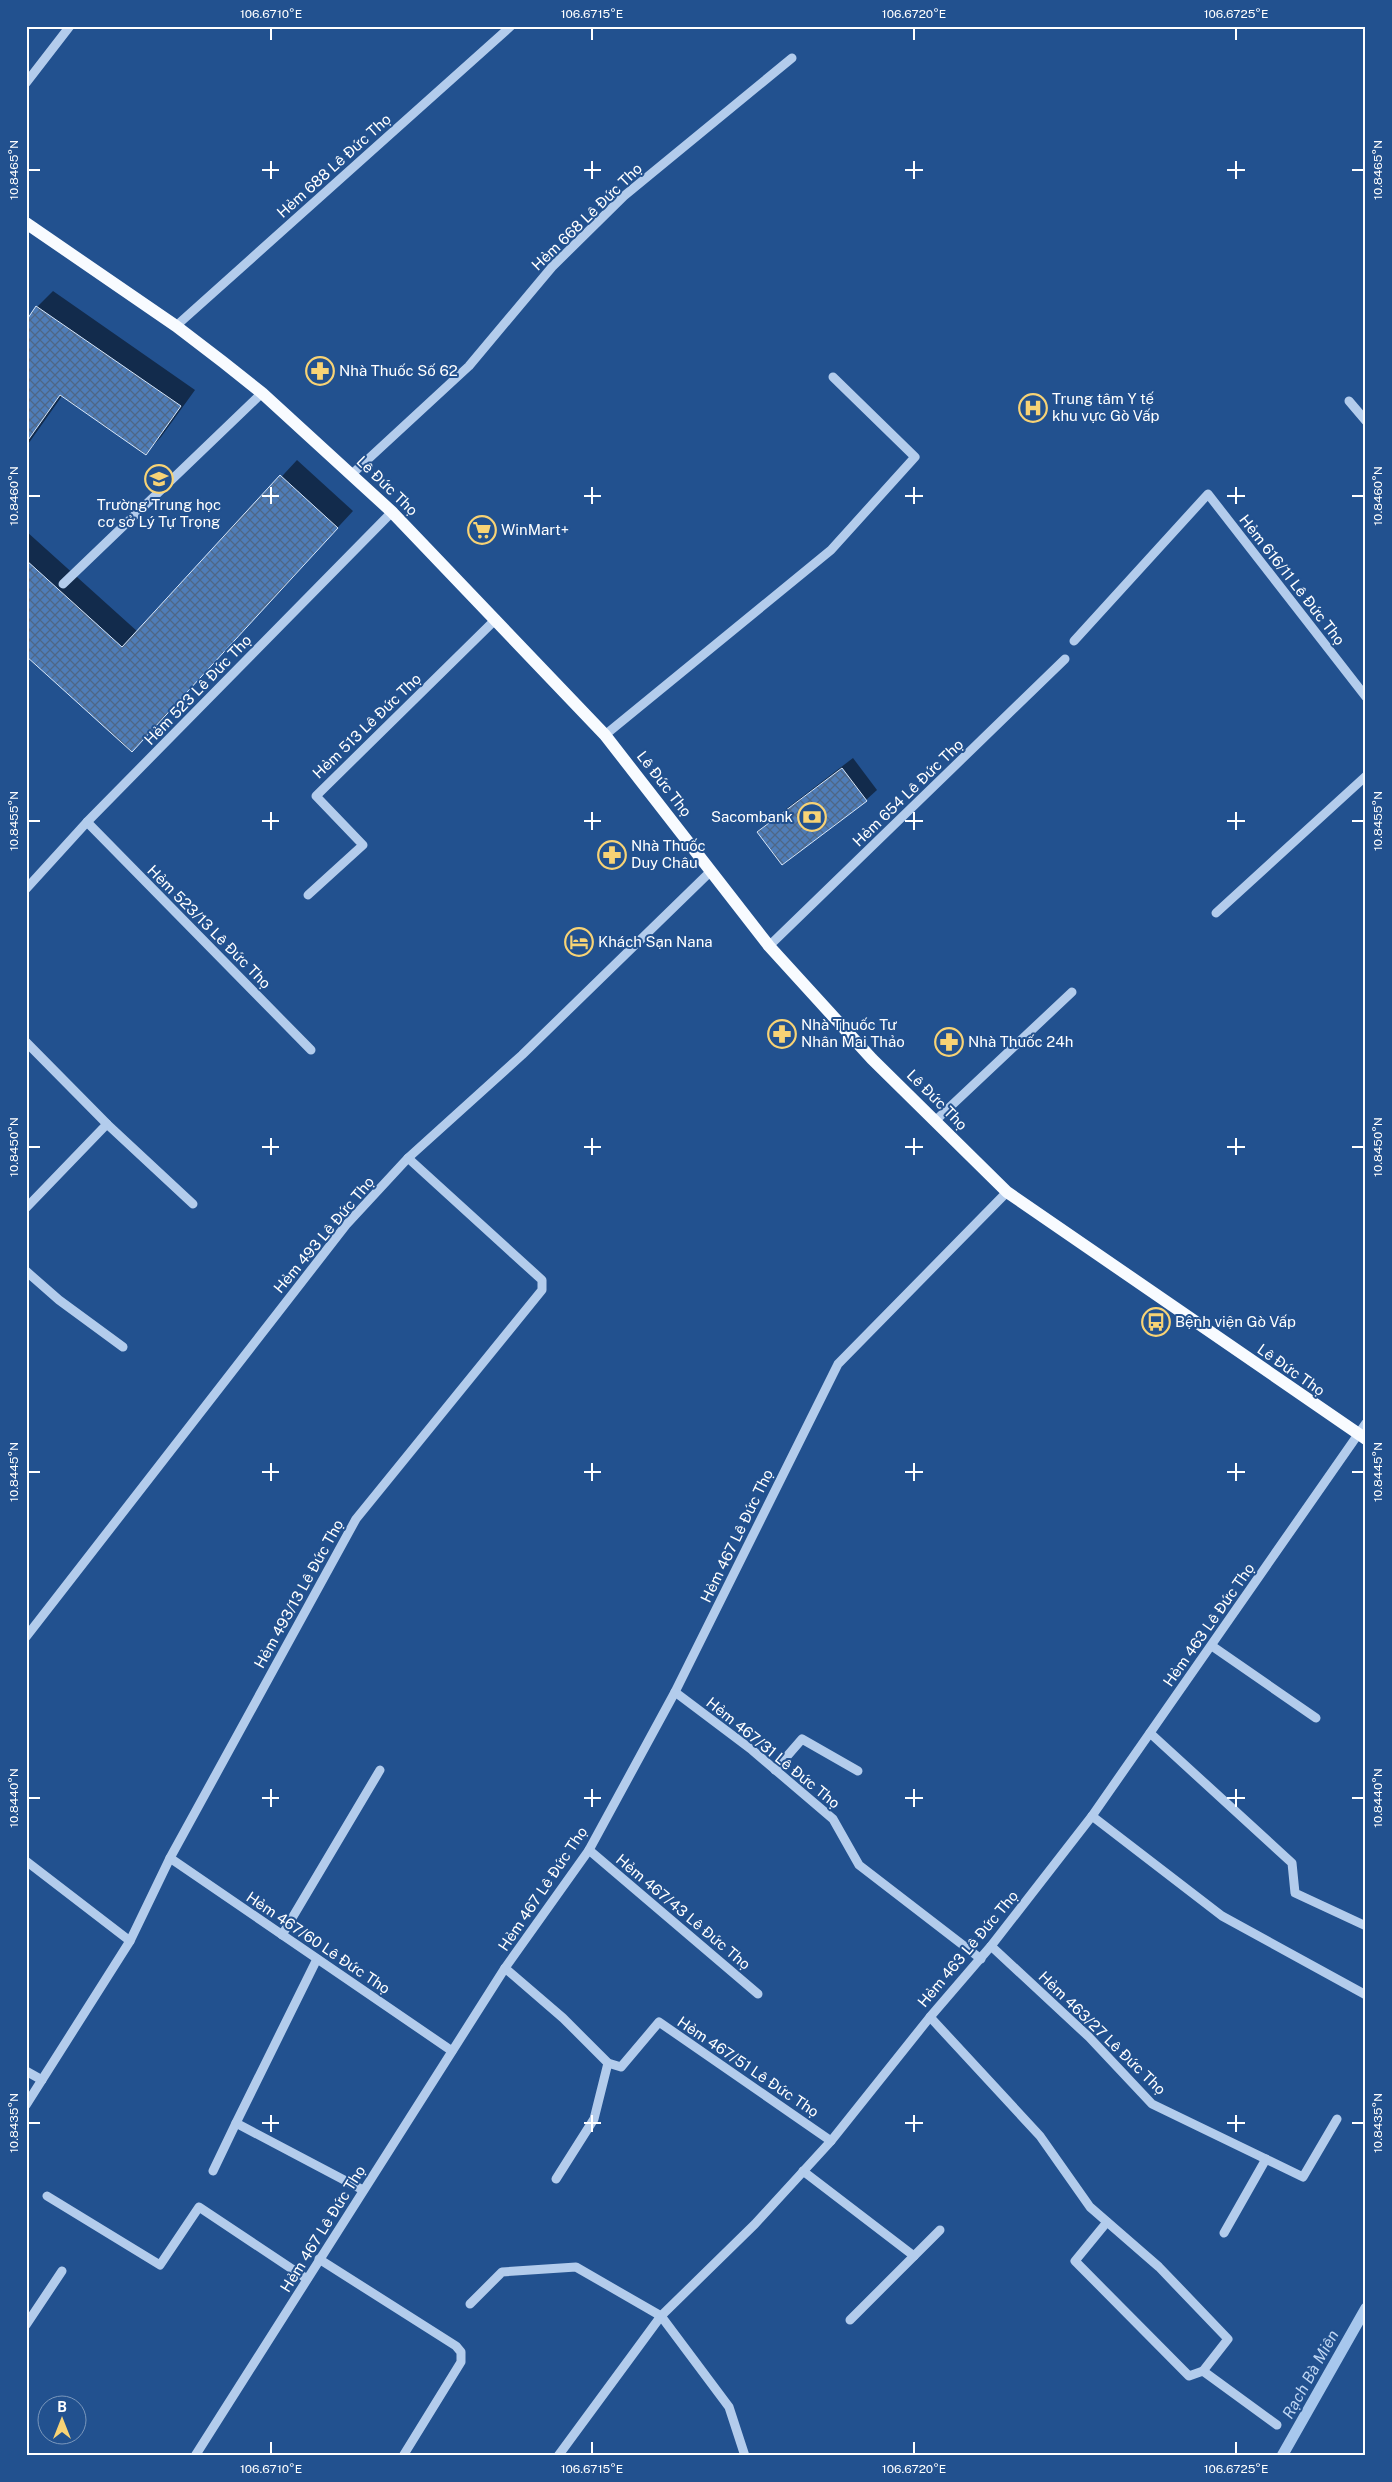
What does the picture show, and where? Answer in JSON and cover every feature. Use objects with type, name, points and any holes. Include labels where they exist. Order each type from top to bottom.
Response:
[{"type":"main road","name":"Lê Đức Thọ","points":[[26,223],[176,326],[262,394],[392,512],[605,735],[769,946],[872,1060],[1007,1192],[1362,1437]]},
{"type":"street","points":[[26,83],[70,26]]},
{"type":"street","name":"Hẻm 688 Lê Đức Thọ","points":[[176,326],[510,26]]},
{"type":"street","name":"Hẻm 668 Lê Đức Thọ","points":[[352,474],[469,366],[552,266],[624,196],[792,58]]},
{"type":"street","points":[[605,735],[831,550],[916,457],[833,376]]},
{"type":"street","points":[[63,584],[262,394]]},
{"type":"street","points":[[1349,401],[1366,421]]},
{"type":"street","name":"Hẻm 616/11 Lê Đức Thọ","points":[[1074,641],[1208,494],[1366,697]]},
{"type":"street","name":"Hẻm 523 Lê Đức Thọ","points":[[26,889],[87,822],[392,512]]},
{"type":"street","name":"Hẻm 513 Lê Đức Thọ","points":[[308,895],[363,845],[316,796],[496,619]]},
{"type":"street","name":"Hẻm 654 Lê Đức Thọ","points":[[769,946],[1065,659]]},
{"type":"street","points":[[1216,913],[1366,776]]},
{"type":"street","name":"Hẻm 523/13 Lê Đức Thọ","points":[[87,822],[311,1050]]},
{"type":"street","name":"Hẻm 493 Lê Đức Thọ","points":[[26,1637],[346,1225],[408,1158],[522,1055],[711,871]]},
{"type":"street","points":[[935,1121],[1072,992]]},
{"type":"street","points":[[26,1042],[107,1124],[193,1204]]},
{"type":"street","points":[[26,1208],[107,1124]]},
{"type":"street","name":"Hẻm 493/13 Lê Đức Thọ","points":[[26,2105],[130,1941],[170,1858],[356,1519],[542,1290],[542,1280],[408,1158]]},
{"type":"street","name":"Hẻm 467 Lê Đức Thọ","points":[[196,2456],[505,1968],[589,1850],[675,1692],[838,1364],[1007,1192]]},
{"type":"street","points":[[26,1272],[59,1300],[123,1347]]},
{"type":"street","name":"Hẻm 463 Lê Đức Thọ","points":[[558,2456],[661,2316],[755,2224],[804,2172],[831,2141],[930,2016],[981,1959],[1092,1816],[1362,1437],[1366,1423]]},
{"type":"street","points":[[1212,1646],[1316,1718]]},
{"type":"street","name":"Hẻm 467/31 Lê Đức Thọ","points":[[675,1692],[833,1819],[860,1866],[981,1959]]},
{"type":"street","points":[[1150,1733],[1292,1863],[1295,1893],[1366,1926]]},
{"type":"street","points":[[774,1770],[802,1738],[858,1771]]},
{"type":"street","points":[[282,1935],[380,1770]]},
{"type":"street","points":[[1092,1816],[1222,1916],[1366,1995]]},
{"type":"street","name":"Hẻm 467/43 Lê Đức Thọ","points":[[589,1850],[758,1994]]},
{"type":"street","name":"Hẻm 467/60 Lê Đức Thọ","points":[[170,1858],[452,2051]]},
{"type":"street","points":[[26,1861],[130,1941]]},
{"type":"street","name":"Hẻm 463/27 Lê Đức Thọ","points":[[991,1946],[1089,2037],[1152,2104],[1303,2177],[1337,2119]]},
{"type":"street","points":[[213,2171],[317,1959]]},
{"type":"street","points":[[505,1968],[563,2018],[608,2063],[594,2119],[556,2179]]},
{"type":"street","points":[[930,2016],[1040,2136],[1090,2207],[1159,2266],[1228,2340],[1203,2371],[1189,2376],[1075,2261],[1107,2222]]},
{"type":"street","name":"Hẻm 467/51 Lê Đức Thọ","points":[[608,2063],[621,2067],[659,2022],[831,2141]]},
{"type":"street","points":[[26,2071],[42,2080]]},
{"type":"street","points":[[236,2123],[363,2190]]},
{"type":"street","points":[[1224,2233],[1266,2159]]},
{"type":"street","points":[[804,2172],[914,2256]]},
{"type":"street","points":[[47,2196],[160,2265],[199,2207],[307,2279]]},
{"type":"street","points":[[850,2320],[940,2230]]},
{"type":"street","points":[[319,2259],[456,2346],[461,2352],[461,2362],[403,2456]]},
{"type":"street","points":[[470,2304],[502,2272],[576,2266],[661,2316],[730,2407],[746,2456]]},
{"type":"street","points":[[26,2325],[62,2271]]},
{"type":"street","points":[[1203,2371],[1276,2425]]},
{"type":"building","points":[[36,306],[181,406],[146,455],[60,395],[26,443],[26,321]]},
{"type":"building","points":[[280,475],[338,528],[132,752],[26,656],[26,560],[122,647]]},
{"type":"building","name":"Sacombank","points":[[842,768],[867,801],[782,865],[757,832]]},
{"type":"waterway","name":"Rạch Bà Miên","points":[[1282,2456],[1366,2308]]},
{"type":"place","name":"Nhà Thuốc Số 62","points":[[320,371]]},
{"type":"place","name":"Trung tâm Y tế khu vực Gò Vấp","points":[[1033,408]]},
{"type":"place","name":"Trường Trung học cơ sở Lý Tự Trọng","points":[[159,479]]},
{"type":"place","name":"WinMart+","points":[[482,530]]},
{"type":"place","name":"Sacombank","points":[[812,817]]},
{"type":"place","name":"Nhà Thuốc Duy Châu","points":[[612,855]]},
{"type":"place","name":"Khách Sạn Nana","points":[[579,942]]},
{"type":"place","name":"Nhà Thuốc Tư Nhân Mai Thảo","points":[[782,1034]]},
{"type":"place","name":"Nhà Thuốc 24h","points":[[949,1042]]},
{"type":"place","name":"Bệnh viện Gò Vấp","points":[[1156,1322]]}]
